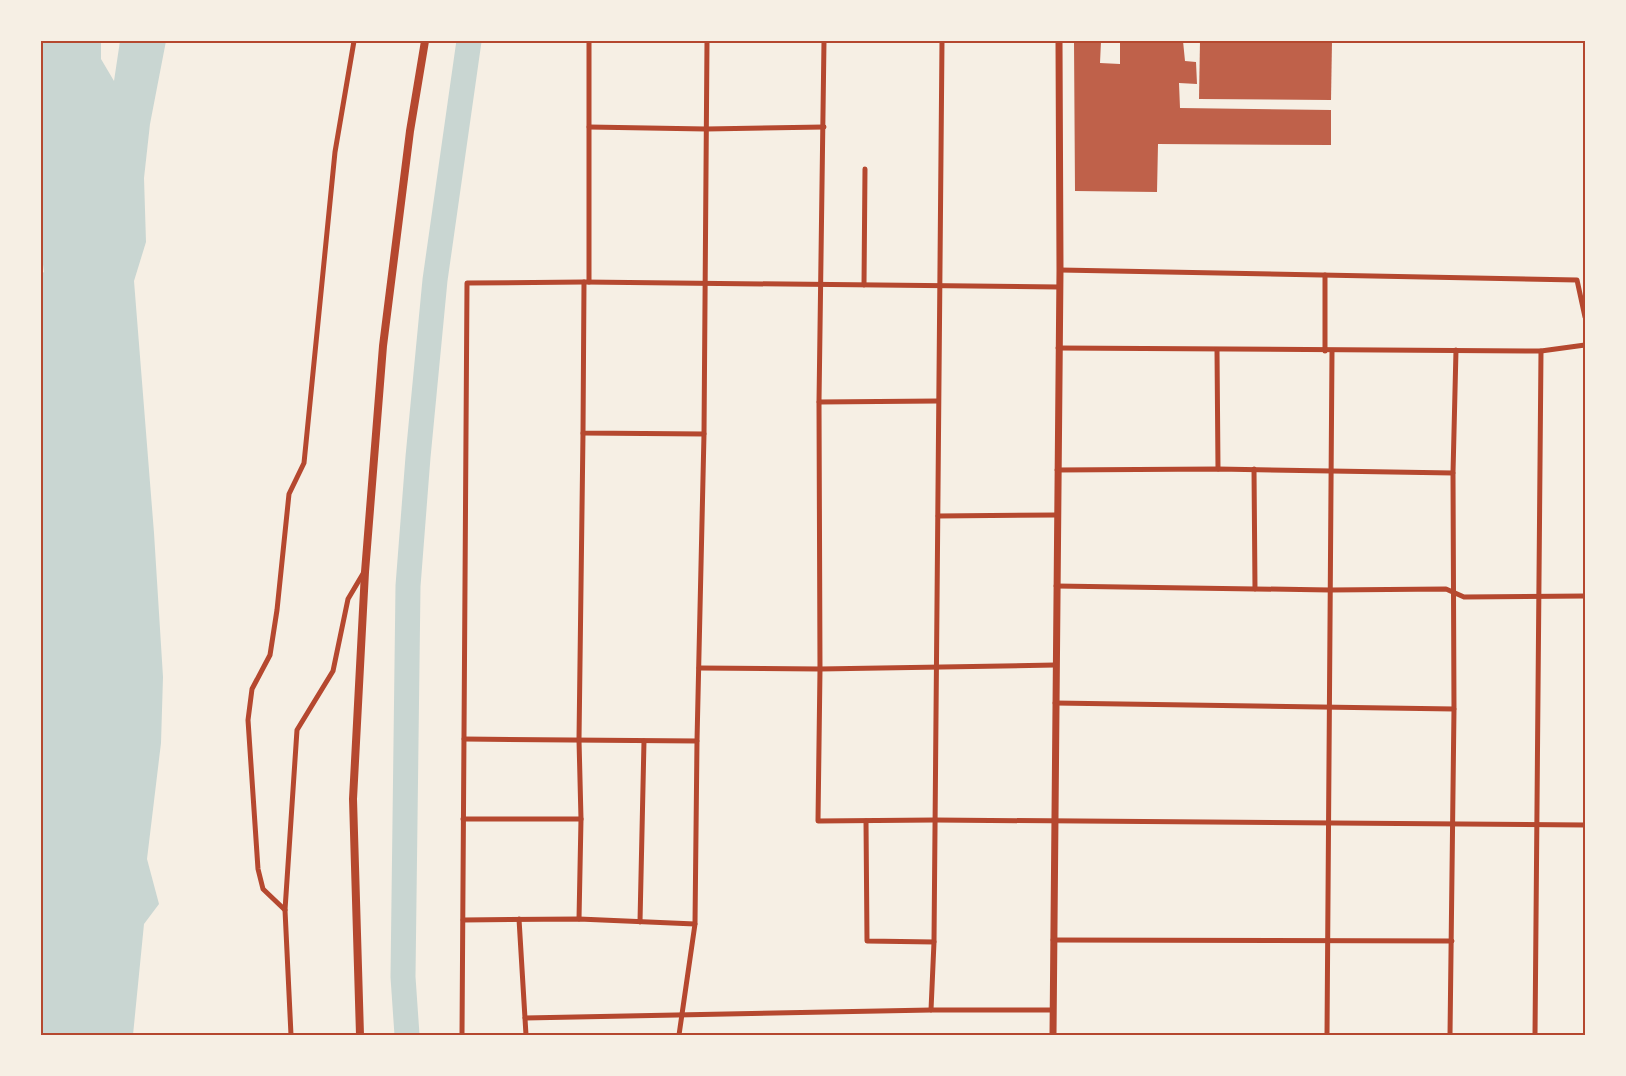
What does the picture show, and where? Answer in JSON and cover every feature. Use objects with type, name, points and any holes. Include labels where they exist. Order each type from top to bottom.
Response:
[{"type":"main road","points":[[360,1035],[353,799],[365,572],[383,346],[410,131],[425,41]]},
{"type":"street","points":[[285,910],[263,890],[258,869],[248,720],[252,689],[270,654],[277,610],[289,494],[304,463],[335,152],[354,41]]},
{"type":"street","points":[[578,919],[581,818],[579,740],[583,433],[589,127],[588,41]]},
{"type":"street","points":[[680,1035],[695,924],[704,434],[706,41]]},
{"type":"street","points":[[824,41],[819,402],[820,669],[818,821],[1329,822],[1585,825]]},
{"type":"street","points":[[931,1010],[934,942],[942,41]]},
{"type":"street","points":[[1053,1035],[1056,515],[1060,270],[1059,41]]},
{"type":"street","points":[[589,127],[706,129],[824,127]]},
{"type":"street","points":[[864,169],[864,285]]},
{"type":"street","points":[[1060,270],[1577,280],[1585,317]]},
{"type":"street","points":[[1325,275],[1325,351]]},
{"type":"street","points":[[462,1035],[467,283],[941,284],[1059,287]]},
{"type":"street","points":[[1058,348],[1542,351],[1585,345]]},
{"type":"street","points":[[1217,350],[1218,469]]},
{"type":"street","points":[[1450,1035],[1454,709],[1453,473],[1456,350]]},
{"type":"street","points":[[1327,1035],[1330,590],[1333,470],[1332,351]]},
{"type":"street","points":[[1535,1035],[1542,351]]},
{"type":"street","points":[[819,402],[938,401]]},
{"type":"street","points":[[583,433],[704,434]]},
{"type":"street","points":[[1057,470],[1218,469],[1453,473]]},
{"type":"street","points":[[1254,470],[1255,589]]},
{"type":"street","points":[[938,516],[1056,515]]},
{"type":"street","points":[[291,1035],[285,910],[296,730],[333,671],[348,599],[365,572]]},
{"type":"street","points":[[1056,586],[1330,590],[1446,589],[1464,597],[1585,596]]},
{"type":"street","points":[[699,668],[820,669],[1055,665]]},
{"type":"street","points":[[1055,703],[1454,709]]},
{"type":"street","points":[[464,739],[697,741]]},
{"type":"street","points":[[640,922],[644,741]]},
{"type":"street","points":[[463,819],[581,818]]},
{"type":"street","points":[[866,821],[867,941],[934,942]]},
{"type":"street","points":[[463,920],[578,919],[695,924]]},
{"type":"street","points":[[519,920],[526,1035]]},
{"type":"street","points":[[1053,940],[1452,941]]},
{"type":"street","points":[[525,1018],[931,1010],[1053,1010]]},
{"type":"shaded area","points":[[41,41],[101,41],[101,59],[114,81],[120,41],[166,41],[150,124],[144,178],[146,242],[134,281],[154,533],[163,677],[161,743],[147,859],[159,904],[144,924],[133,1035],[41,1035],[41,274],[44,272],[41,249]]},
{"type":"building","points":[[1101,41],[1100,63],[1120,64],[1120,41],[1183,41],[1185,61],[1196,62],[1197,84],[1179,83],[1180,108],[1331,110],[1331,145],[1158,144],[1157,192],[1075,191],[1074,42]]},
{"type":"building","points":[[1200,41],[1332,41],[1331,100],[1199,99]]},
{"type":"waterway","points":[[407,1035],[403,977],[408,586],[435,280],[469,41]]}]
